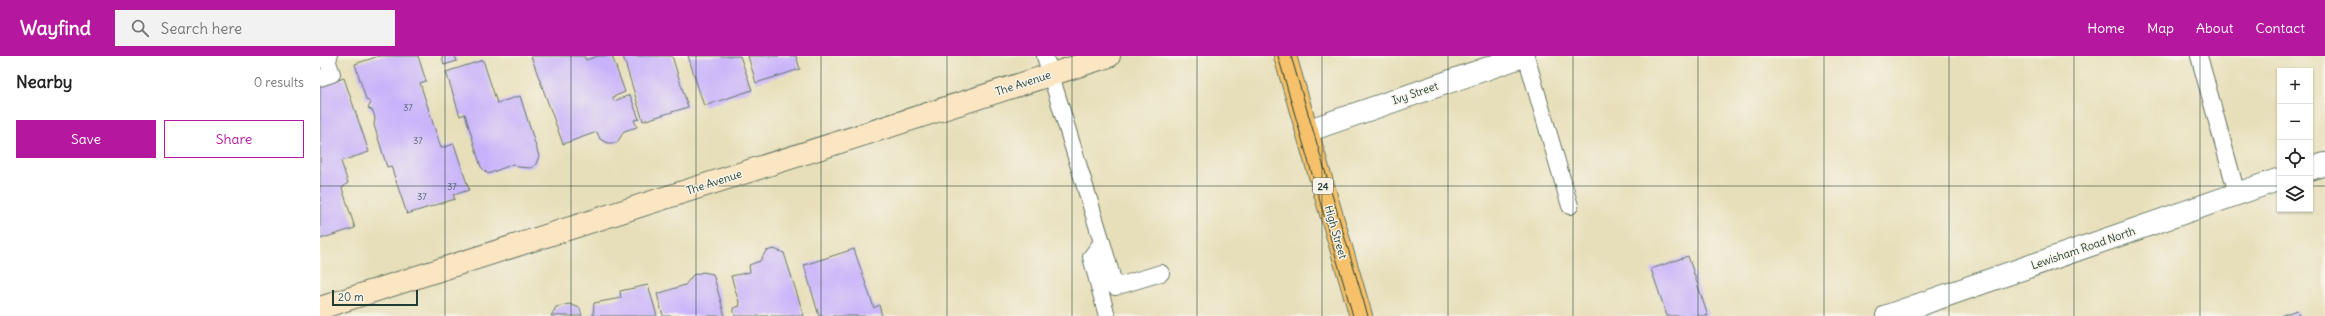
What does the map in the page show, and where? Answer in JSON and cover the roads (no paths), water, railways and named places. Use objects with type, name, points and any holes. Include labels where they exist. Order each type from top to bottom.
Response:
[{"type":"main road","name":"High Street","points":[[1285,56],[1361,316]]},
{"type":"street","name":"The Avenue","points":[[320,308],[1048,65],[1109,56]]},
{"type":"street","name":"Ivy Street","points":[[1307,131],[1525,56]]},
{"type":"street","points":[[2313,168],[2325,164]]},
{"type":"street","name":"Lewisham Road North","points":[[1887,316],[2277,180]]},
{"type":"lane","points":[[320,78],[332,74],[326,56]]},
{"type":"lane","points":[[1525,56],[1570,206]]},
{"type":"lane","points":[[2199,56],[2237,194]]},
{"type":"lane","points":[[1048,65],[1115,287],[1161,273]]},
{"type":"lane","points":[[1102,242],[1091,257],[1107,316]]},
{"type":"tram line","points":[[1278,56],[1353,316]]},
{"type":"tram line","points":[[1291,56],[1368,316]]}]
